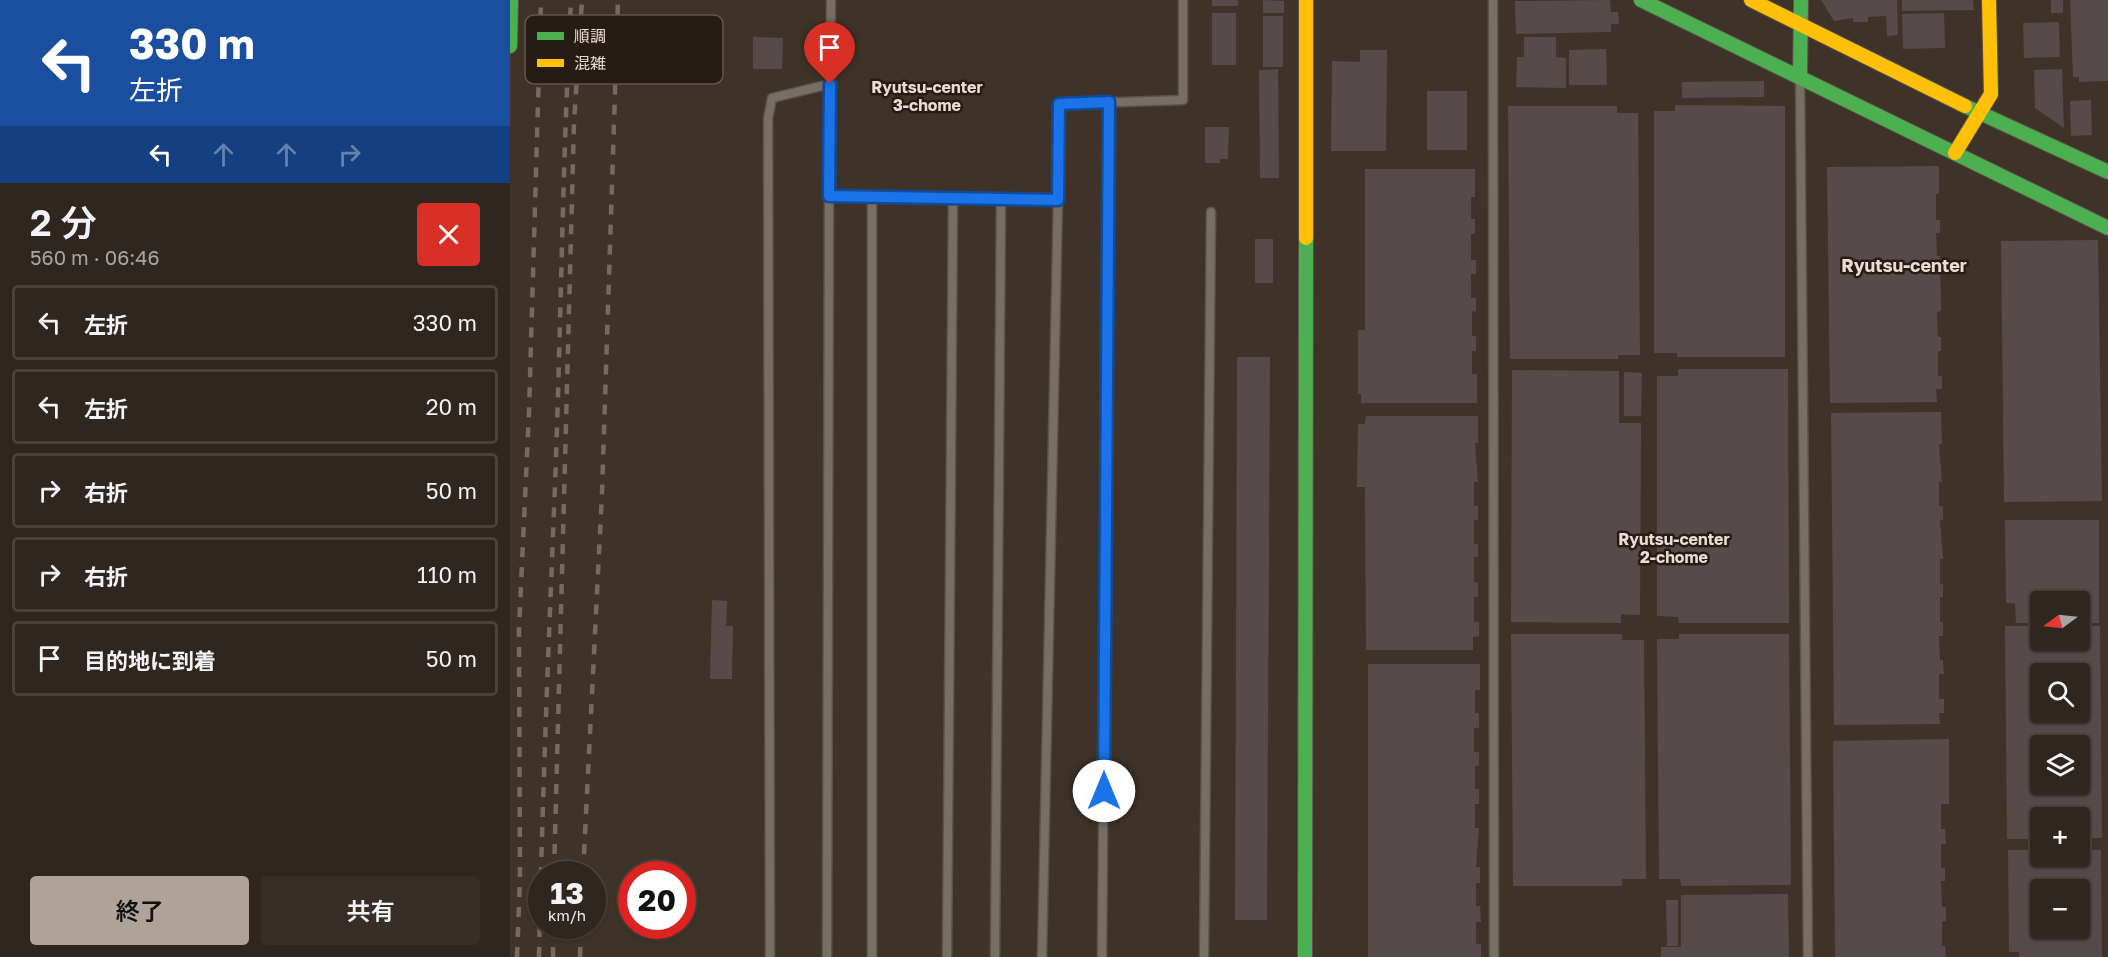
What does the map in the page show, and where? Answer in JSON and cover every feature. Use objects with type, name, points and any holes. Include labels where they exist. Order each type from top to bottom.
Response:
[{"type":"street","points":[[510,46],[511,0]]},
{"type":"street","points":[[1305,957],[1306,0]]},
{"type":"street","points":[[1641,0],[2108,228]]},
{"type":"street","points":[[1751,0],[1980,114],[2108,172]]},
{"type":"street","points":[[1800,76],[1801,0]]},
{"type":"street","points":[[1955,153],[1991,94],[1989,0]]},
{"type":"lane","points":[[827,957],[831,0]]},
{"type":"lane","points":[[1042,957],[1059,104],[1183,100],[1183,0]]},
{"type":"lane","points":[[1493,0],[1494,957]]},
{"type":"lane","points":[[1800,76],[1808,957]]},
{"type":"lane","points":[[770,957],[768,119],[772,98],[830,84]]},
{"type":"lane","points":[[1102,957],[1109,102]]},
{"type":"lane","points":[[829,196],[1058,200]]},
{"type":"lane","points":[[872,197],[872,957]]},
{"type":"lane","points":[[946,957],[953,198]]},
{"type":"lane","points":[[995,957],[1001,199]]},
{"type":"lane","points":[[1204,957],[1211,212]]},
{"type":"building","points":[[1212,0],[1238,0],[1238,6],[1212,6]]},
{"type":"building","points":[[1263,0],[1284,1],[1284,13],[1263,13]]},
{"type":"building","points":[[1610,0],[1611,12],[1618,12],[1619,24],[1611,24],[1611,32],[1516,34],[1515,1]]},
{"type":"building","points":[[1821,0],[1897,0],[1898,35],[1887,36],[1886,16],[1868,17],[1868,22],[1853,22],[1853,18],[1834,21]]},
{"type":"building","points":[[1902,0],[1973,0],[1974,10],[1902,11]]},
{"type":"building","points":[[2051,0],[2063,0],[2063,13],[2051,13]]},
{"type":"building","points":[[2070,0],[2108,0],[2108,81],[2079,82],[2079,77],[2073,77]]},
{"type":"building","points":[[1212,13],[1236,13],[1236,65],[1212,65]]},
{"type":"building","points":[[1944,13],[1945,48],[1903,49],[1902,14]]},
{"type":"building","points":[[1263,16],[1283,16],[1283,67],[1263,67]]},
{"type":"building","points":[[2059,22],[2060,57],[2024,58],[2023,23]]},
{"type":"building","points":[[753,37],[783,38],[782,69],[753,69]]},
{"type":"building","points":[[1524,37],[1556,37],[1556,57],[1566,58],[1566,88],[1516,87],[1517,57],[1524,57]]},
{"type":"building","points":[[1606,49],[1607,85],[1569,85],[1569,50]]},
{"type":"building","points":[[1360,50],[1387,50],[1386,151],[1331,151],[1332,61],[1360,62]]},
{"type":"building","points":[[1278,69],[1279,178],[1260,178],[1259,70]]},
{"type":"building","points":[[2062,69],[2064,128],[2035,108],[2034,70]]},
{"type":"building","points":[[1764,81],[1764,97],[1682,98],[1682,82]]},
{"type":"building","points":[[1427,91],[1467,91],[1467,150],[1427,150]]},
{"type":"building","points":[[2091,100],[2092,135],[2071,136],[2070,101]]},
{"type":"building","points":[[1675,105],[1785,106],[1785,357],[1677,357],[1677,353],[1654,353],[1654,111],[1675,111]]},
{"type":"building","points":[[1508,106],[1617,106],[1617,113],[1638,113],[1640,355],[1618,355],[1618,359],[1510,359]]},
{"type":"building","points":[[1205,127],[1229,127],[1228,159],[1220,159],[1220,163],[1205,163]]},
{"type":"building","points":[[1939,166],[1936,220],[1940,220],[1940,233],[1936,233],[1937,256],[1940,256],[1941,311],[1937,312],[1938,337],[1941,337],[1941,351],[1938,351],[1938,376],[1942,376],[1942,389],[1936,389],[1937,402],[1830,403],[1827,167]]},
{"type":"building","points":[[1365,169],[1475,169],[1475,197],[1471,197],[1471,219],[1475,219],[1475,234],[1471,234],[1471,260],[1476,260],[1476,274],[1471,274],[1471,298],[1476,298],[1476,312],[1472,311],[1472,336],[1476,336],[1476,351],[1472,351],[1472,374],[1477,374],[1477,403],[1361,403],[1361,394],[1358,394],[1358,330],[1365,330]]},
{"type":"building","points":[[1255,239],[1273,239],[1273,283],[1255,283]]},
{"type":"building","points":[[2098,240],[2102,501],[2004,502],[2001,241]]},
{"type":"building","points":[[1237,357],[1270,357],[1267,920],[1235,920]]},
{"type":"building","points":[[1678,369],[1788,369],[1789,623],[1679,623],[1678,617],[1657,616],[1657,376],[1678,376]]},
{"type":"building","points":[[1512,370],[1619,371],[1619,423],[1641,423],[1640,615],[1621,614],[1621,623],[1511,622]]},
{"type":"building","points":[[1624,372],[1642,373],[1641,416],[1624,416]]},
{"type":"building","points":[[1941,412],[1942,444],[1939,444],[1942,482],[1939,482],[1939,506],[1943,506],[1943,520],[1940,520],[1943,559],[1940,559],[1940,584],[1943,584],[1943,597],[1940,597],[1940,622],[1943,622],[1943,636],[1939,636],[1940,660],[1943,660],[1944,674],[1939,674],[1939,699],[1944,699],[1944,713],[1939,713],[1940,724],[1834,725],[1831,413]]},
{"type":"building","points":[[1366,416],[1478,416],[1478,443],[1475,443],[1478,482],[1474,482],[1474,506],[1478,506],[1478,520],[1474,520],[1474,544],[1478,544],[1478,557],[1474,557],[1474,582],[1478,583],[1478,597],[1474,597],[1474,622],[1479,622],[1479,636],[1473,637],[1473,650],[1366,650],[1365,487],[1357,487],[1358,424],[1365,424]]},
{"type":"building","points":[[2005,520],[2099,520],[2099,623],[2090,623],[2090,591],[2030,591],[2030,623],[2016,623],[2015,603],[2006,603]]},
{"type":"building","points":[[712,600],[727,601],[726,626],[733,626],[732,679],[710,679]]},
{"type":"building","points":[[2005,626],[2030,626],[2030,651],[2090,651],[2090,626],[2100,626],[2102,838],[2090,838],[2090,807],[2030,807],[2030,839],[2007,839]]},
{"type":"building","points":[[1511,634],[1622,634],[1622,640],[1644,640],[1646,879],[1622,879],[1622,886],[1513,886]]},
{"type":"building","points":[[1679,634],[1789,634],[1791,885],[1681,886],[1680,879],[1659,879],[1657,639],[1679,639]]},
{"type":"building","points":[[1368,664],[1480,664],[1480,690],[1475,690],[1475,713],[1479,713],[1479,728],[1474,728],[1474,752],[1479,752],[1479,766],[1475,766],[1475,789],[1479,789],[1479,804],[1475,804],[1475,828],[1479,828],[1476,867],[1480,867],[1480,883],[1476,883],[1476,906],[1480,906],[1481,922],[1476,922],[1476,944],[1481,944],[1481,957],[1368,957]]},
{"type":"building","points":[[1949,739],[1949,804],[1941,804],[1941,829],[1945,829],[1946,844],[1941,844],[1941,868],[1945,868],[1945,881],[1941,881],[1942,907],[1946,907],[1946,921],[1942,921],[1942,946],[1945,946],[1946,957],[1835,957],[1833,741]]},
{"type":"building","points":[[2008,850],[2030,850],[2030,867],[2090,867],[2090,850],[2101,850],[2102,957],[2019,957],[2019,952],[2009,952]]},
{"type":"building","points":[[1788,894],[1789,957],[1661,957],[1661,947],[1681,947],[1681,895]]},
{"type":"building","points":[[1666,900],[1678,900],[1678,946],[1667,946]]},
{"type":"railway","points":[[541,0],[541,15]]},
{"type":"railway","points":[[570,15],[571,0]]},
{"type":"railway","points":[[581,15],[582,0]]},
{"type":"railway","points":[[618,0],[618,15]]},
{"type":"railway","points":[[517,957],[520,878],[519,629],[529,412],[539,84]]},
{"type":"railway","points":[[539,957],[568,84]]},
{"type":"railway","points":[[554,861],[577,84]]},
{"type":"railway","points":[[584,861],[602,493],[615,84]]},
{"type":"railway","points":[[553,939],[553,957]]},
{"type":"railway","points":[[580,957],[581,939]]},
{"type":"traffic: fast","points":[[510,46],[511,0]]},
{"type":"traffic: fast","points":[[1641,0],[2108,228]]},
{"type":"traffic: fast","points":[[1800,76],[1801,0]]},
{"type":"traffic: fast","points":[[1965,106],[2108,172]]},
{"type":"traffic: fast","points":[[1305,957],[1306,238]]},
{"type":"traffic: slow","points":[[1306,0],[1306,238]]},
{"type":"traffic: slow","points":[[1751,0],[1965,106]]},
{"type":"traffic: slow","points":[[1955,153],[1991,94],[1989,0]]},
{"type":"district","name":"Ryutsu-center 3-chome","points":[[927,96]]},
{"type":"district","name":"Ryutsu-center","points":[[1904,266]]},
{"type":"district","name":"Ryutsu-center 2-chome","points":[[1674,548]]},
{"type":"route","points":[[830,84],[829,196],[1058,200],[1059,104],[1109,102],[1104,791]]}]
